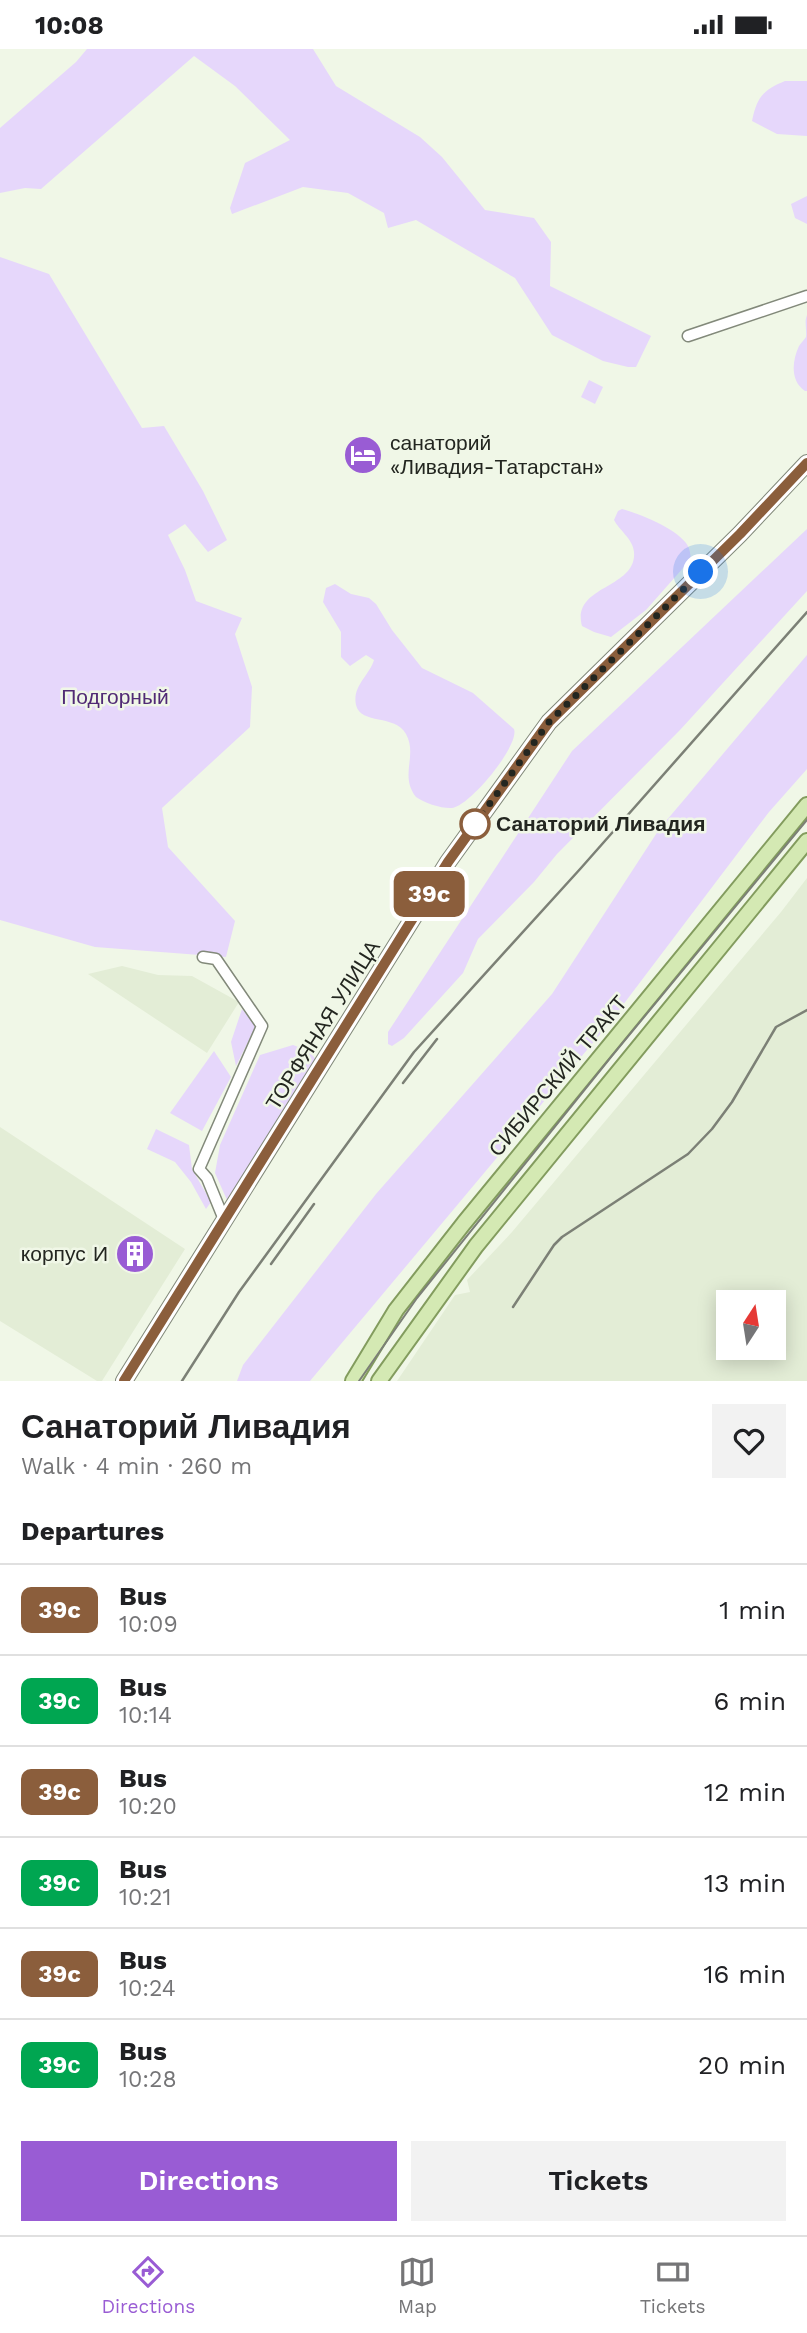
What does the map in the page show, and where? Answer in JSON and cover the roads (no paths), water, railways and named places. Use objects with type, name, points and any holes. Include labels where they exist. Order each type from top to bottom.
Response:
[{"type":"main road","name":"СИБИРСКИЙ ТРАКТ","points":[[353,1381],[396,1310],[464,1223],[807,805]]},
{"type":"main road","name":"СИБИРСКИЙ ТРАКТ","points":[[379,1381],[476,1246],[807,841]]},
{"type":"street","points":[[688,335],[807,296]]},
{"type":"street","name":"ТОРФЯНАЯ УЛИЦА","points":[[124,1381],[448,862],[549,722],[740,534],[807,463]]},
{"type":"street","points":[[203,957],[216,959],[262,1025],[199,1169],[207,1178],[225,1222]]},
{"type":"tram line","points":[[359,1381],[417,1298],[807,820]]},
{"type":"railway","points":[[182,1381],[239,1292],[414,1052],[807,612]]},
{"type":"railway","points":[[513,1307],[562,1237],[688,1154],[712,1129],[732,1102],[776,1027],[807,1010]]},
{"type":"railway","points":[[403,1083],[437,1039]]},
{"type":"railway","points":[[271,1264],[314,1204]]},
{"type":"place","name":"санаторий «Ливадия-Татарстан»","points":[[363,455]]},
{"type":"place","name":"Санаторий Ливадия","points":[[475,824]]},
{"type":"place","name":"корпус И","points":[[135,1254]]},
{"type":"park label","name":"Подгорный","points":[[115,697]]}]
